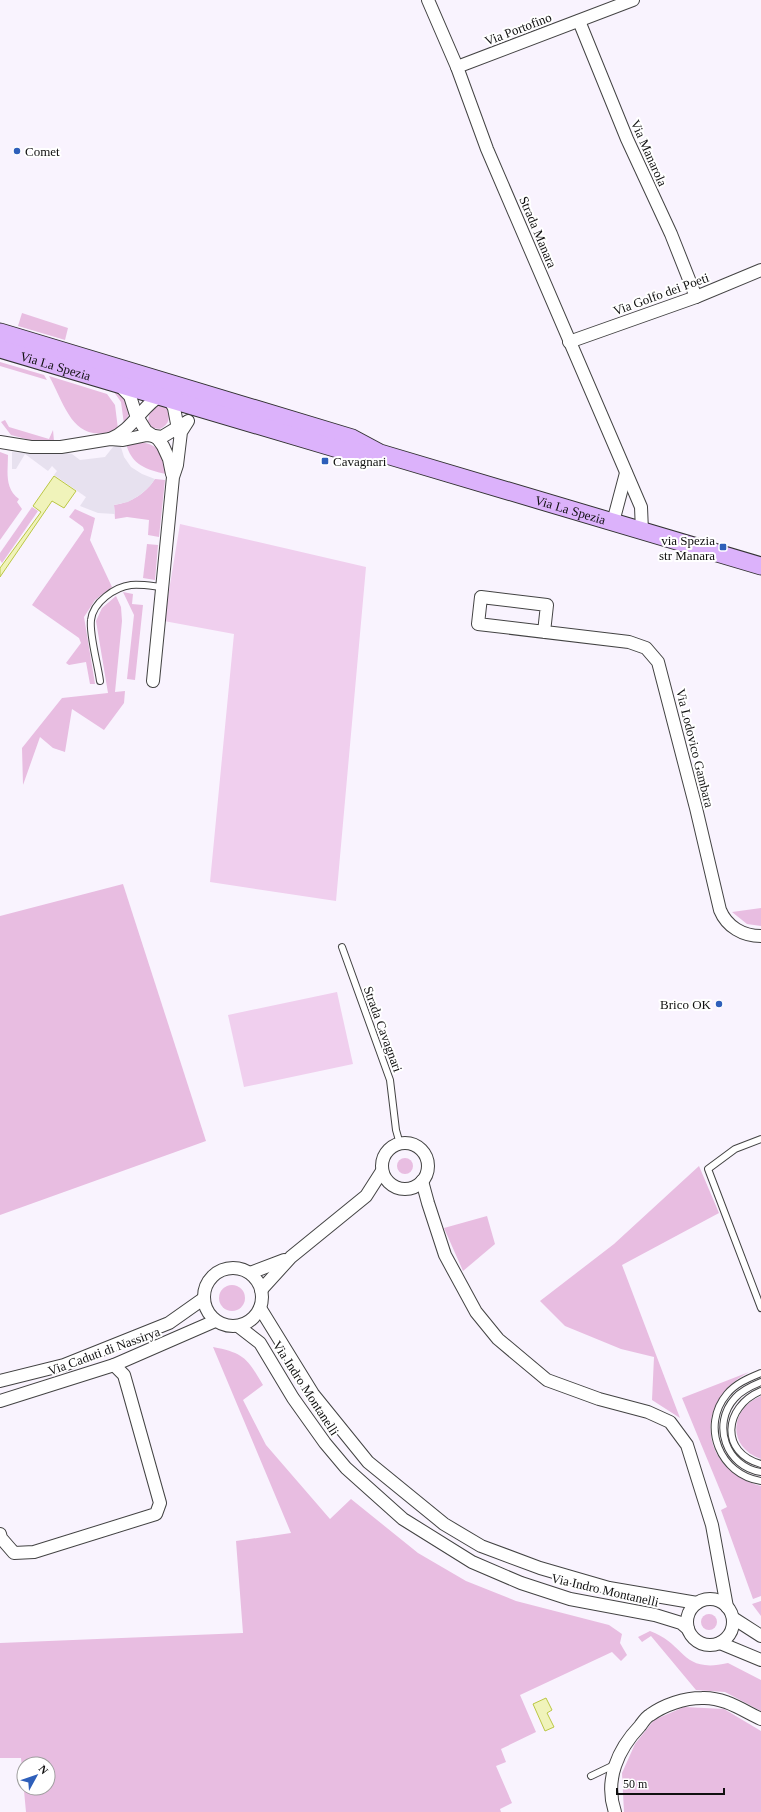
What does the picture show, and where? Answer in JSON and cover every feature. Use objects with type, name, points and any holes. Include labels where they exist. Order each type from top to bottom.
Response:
[{"type":"main road","name":"Via La Spezia","points":[[0,332],[110,365],[218,405]]},
{"type":"main road","name":"Via La Spezia","points":[[0,348],[112,382],[165,396],[218,405],[352,438],[380,453],[761,566]]},
{"type":"street","name":"Strada Manara","points":[[428,0],[457,67],[487,149],[641,507],[642,531]]},
{"type":"street","name":"Via Portofino","points":[[457,67],[633,0]]},
{"type":"street","name":"Via Manarola","points":[[579,21],[627,139],[671,234],[696,297]]},
{"type":"street","name":"Via Golfo dei Poeti","points":[[569,342],[696,297],[761,270]]},
{"type":"street","name":"Via La Spezia","points":[[110,365],[122,377],[157,387],[165,396]]},
{"type":"street","name":"Via La Spezia","points":[[112,382],[127,392],[166,451],[172,479]]},
{"type":"street","points":[[116,439],[127,428],[139,411],[165,396],[176,416],[183,425],[179,443],[177,465],[172,479],[153,681]]},
{"type":"street","name":"Via La Spezia","points":[[0,442],[31,447],[55,448],[155,434],[183,425],[199,413],[218,405]]},
{"type":"street","points":[[155,434],[173,428],[176,416]]},
{"type":"street","points":[[613,522],[626,473]]},
{"type":"street","name":"Via Lodovico Gambara","points":[[544,632],[547,605],[481,597],[478,624],[544,632],[635,643],[646,648],[658,662],[694,801],[720,910],[724,919],[735,929],[749,935],[761,936]]},
{"type":"street","points":[[261,1290],[291,1257],[330,1227],[368,1194],[382,1171],[384,1156],[388,1150],[400,1144],[414,1146],[424,1155],[427,1168],[422,1181],[412,1188],[406,1189],[393,1186],[368,1194]]},
{"type":"street","points":[[382,1171],[384,1177],[393,1186]]},
{"type":"street","points":[[422,1181],[445,1255],[476,1312],[498,1339],[546,1380],[599,1399],[648,1412],[670,1422],[687,1445],[712,1525],[727,1607],[733,1618],[761,1636]]},
{"type":"street","points":[[250,1273],[291,1257]]},
{"type":"street","points":[[232,1268],[241,1269],[250,1273],[259,1284],[261,1290],[262,1299],[260,1308],[255,1317],[247,1323],[238,1326],[230,1327],[215,1321],[209,1315],[203,1299],[208,1281],[214,1274],[232,1268]]},
{"type":"street","name":"Via Caduti di Nassirya","points":[[0,1381],[64,1365],[92,1354],[169,1322],[203,1299]]},
{"type":"street","name":"Via Indro Montanelli","points":[[260,1308],[313,1394],[368,1462],[444,1524],[481,1546],[540,1568],[609,1588],[697,1604]]},
{"type":"street","name":"Via Caduti di Nassirya","points":[[0,1401],[114,1365],[215,1321]]},
{"type":"street","name":"Via Indro Montanelli","points":[[238,1326],[263,1348],[293,1398],[325,1443],[346,1468],[403,1519],[472,1562],[521,1583],[570,1599],[655,1616],[681,1623],[688,1629]]},
{"type":"street","points":[[0,1534],[1,1538],[14,1553],[34,1552],[156,1514],[160,1503],[135,1412],[124,1375],[114,1365]]},
{"type":"street","points":[[727,1607],[716,1600],[709,1599],[697,1604],[688,1615],[688,1629],[697,1641],[704,1645],[720,1643],[761,1660]]},
{"type":"street","points":[[720,1643],[731,1633],[733,1618]]},
{"type":"street","points":[[615,1812],[611,1785],[614,1765],[628,1738],[650,1715],[676,1702],[702,1697],[725,1700],[761,1720]]},
{"type":"lane","points":[[100,681],[90,623],[95,609],[110,594],[126,586],[142,585],[162,587]]},
{"type":"lane","name":"Strada Cavagnari","points":[[342,947],[390,1080],[396,1130],[400,1144]]},
{"type":"lane","points":[[761,1139],[735,1149],[708,1169],[761,1308]]},
{"type":"lane","points":[[761,1373],[739,1383],[728,1392],[718,1409],[715,1429],[719,1448],[730,1465],[746,1476],[761,1481]]},
{"type":"lane","points":[[761,1382],[745,1389],[735,1398],[727,1409],[723,1425],[726,1442],[734,1458],[743,1465],[761,1472]]},
{"type":"lane","points":[[761,1392],[749,1397],[740,1405],[734,1415],[732,1427],[734,1440],[739,1451],[749,1459],[761,1464]]},
{"type":"lane","points":[[591,1776],[614,1765]]},
{"type":"shaded area","points":[[22,313],[68,328],[65,340],[18,326]]},
{"type":"shaded area","points":[[0,362],[44,375],[47,380],[0,366]]},
{"type":"shaded area","points":[[49,376],[107,394],[115,405],[118,429],[103,433],[91,433],[81,428],[73,421]]},
{"type":"shaded area","points":[[112,389],[119,392],[126,402],[129,414],[124,424],[121,402]]},
{"type":"shaded area","points":[[156,404],[168,406],[169,410],[169,417],[166,425],[160,429],[152,428],[148,421],[150,411]]},
{"type":"shaded area","points":[[5,420],[9,427],[49,439],[53,430],[54,441],[30,440],[11,435],[1,422]]},
{"type":"shaded area","points":[[136,442],[150,444],[158,450],[163,460],[166,474],[146,468],[132,457],[126,443]]},
{"type":"shaded area","points":[[120,444],[124,457],[131,467],[142,474],[155,479],[140,495],[128,502],[114,505],[115,514],[98,513],[80,506],[86,497],[54,475],[57,471],[52,466],[48,471],[25,454],[16,469],[12,469],[12,452],[43,454],[67,453],[72,454],[80,460],[105,457],[113,447]]},
{"type":"shaded area","points":[[0,452],[8,455],[9,484],[14,495],[19,499],[17,502],[22,509],[0,540]]},
{"type":"shaded area","points":[[54,476],[76,491],[64,508],[52,501],[0,577],[0,568],[41,512],[33,506]]},
{"type":"shaded area","points":[[155,479],[165,480],[159,537],[148,535],[149,520],[127,517],[115,519],[114,505],[127,502],[138,496],[147,489]]},
{"type":"shaded area","points":[[32,507],[38,511],[2,563],[0,560],[0,553]]},
{"type":"shaded area","points":[[75,509],[95,518],[90,540],[112,587],[95,600],[84,617],[95,684],[90,684],[86,662],[69,665],[66,663],[81,643],[79,638],[32,605],[84,530],[83,527],[69,517]]},
{"type":"shaded area","points":[[180,524],[366,567],[336,901],[210,882],[234,634],[164,621]]},
{"type":"shaded area","points":[[147,544],[158,545],[155,580],[143,578]]},
{"type":"shaded area","points":[[123,592],[133,594],[132,604],[143,605],[135,680],[127,679],[134,615]]},
{"type":"shaded area","points":[[116,596],[121,607],[122,621],[115,692],[125,691],[124,703],[104,730],[72,709],[65,752],[53,748],[40,737],[23,785],[22,748],[62,698],[108,693],[96,621],[102,608]]},
{"type":"shaded area","points":[[123,884],[206,1141],[0,1215],[0,916]]},
{"type":"shaded area","points":[[761,908],[761,926],[747,924],[732,912]]},
{"type":"shaded area","points":[[337,992],[353,1064],[244,1087],[228,1015]]},
{"type":"shaded area","points":[[405,1158],[412,1163],[413,1166],[408,1173],[405,1174],[398,1169],[397,1166],[402,1159]]},
{"type":"shaded area","points":[[699,1166],[719,1213],[622,1265],[680,1418],[652,1400],[654,1357],[621,1349],[565,1326],[540,1301],[614,1244]]},
{"type":"shaded area","points":[[487,1216],[495,1244],[463,1271],[444,1228]]},
{"type":"shaded area","points":[[232,1285],[241,1289],[245,1298],[241,1307],[232,1311],[223,1307],[219,1298],[223,1289]]},
{"type":"shaded area","points":[[213,1347],[232,1352],[244,1358],[253,1369],[263,1385],[243,1400],[266,1445],[330,1519],[351,1499],[418,1553],[466,1581],[516,1601],[609,1625],[622,1634],[620,1643],[627,1655],[621,1661],[612,1652],[520,1695],[536,1732],[501,1749],[506,1762],[496,1766],[512,1803],[500,1809],[501,1812],[26,1812],[25,1796],[56,1796],[56,1756],[16,1756],[16,1758],[0,1758],[0,1643],[243,1633],[236,1541],[291,1533]]},
{"type":"shaded area","points":[[749,1372],[731,1385],[719,1400],[712,1417],[711,1434],[715,1450],[725,1465],[740,1477],[761,1486],[761,1596],[753,1599],[721,1510],[727,1507],[682,1398]]},
{"type":"shaded area","points":[[761,1396],[761,1459],[750,1453],[742,1446],[736,1428],[738,1418],[743,1410],[750,1402]]},
{"type":"shaded area","points":[[761,1601],[761,1616],[752,1604]]},
{"type":"shaded area","points":[[706,1614],[712,1614],[717,1619],[715,1628],[712,1630],[706,1630],[701,1625],[701,1619]]},
{"type":"shaded area","points":[[650,1631],[671,1643],[692,1661],[701,1664],[713,1665],[728,1663],[761,1680],[761,1711],[725,1692],[696,1690],[651,1636],[642,1642],[638,1637]]},
{"type":"shaded area","points":[[546,1698],[552,1710],[547,1713],[554,1727],[545,1731],[533,1704]]},
{"type":"shaded area","points":[[684,1707],[724,1709],[761,1731],[761,1812],[624,1812],[622,1773],[635,1744],[654,1720]]},
{"type":"place","name":"Comet","points":[[17,151]]},
{"type":"place","name":"Cavagnari","points":[[325,461]]},
{"type":"place","name":"via Spezia str Manara","points":[[723,547]]},
{"type":"place","name":"Brico OK","points":[[719,1004]]}]
